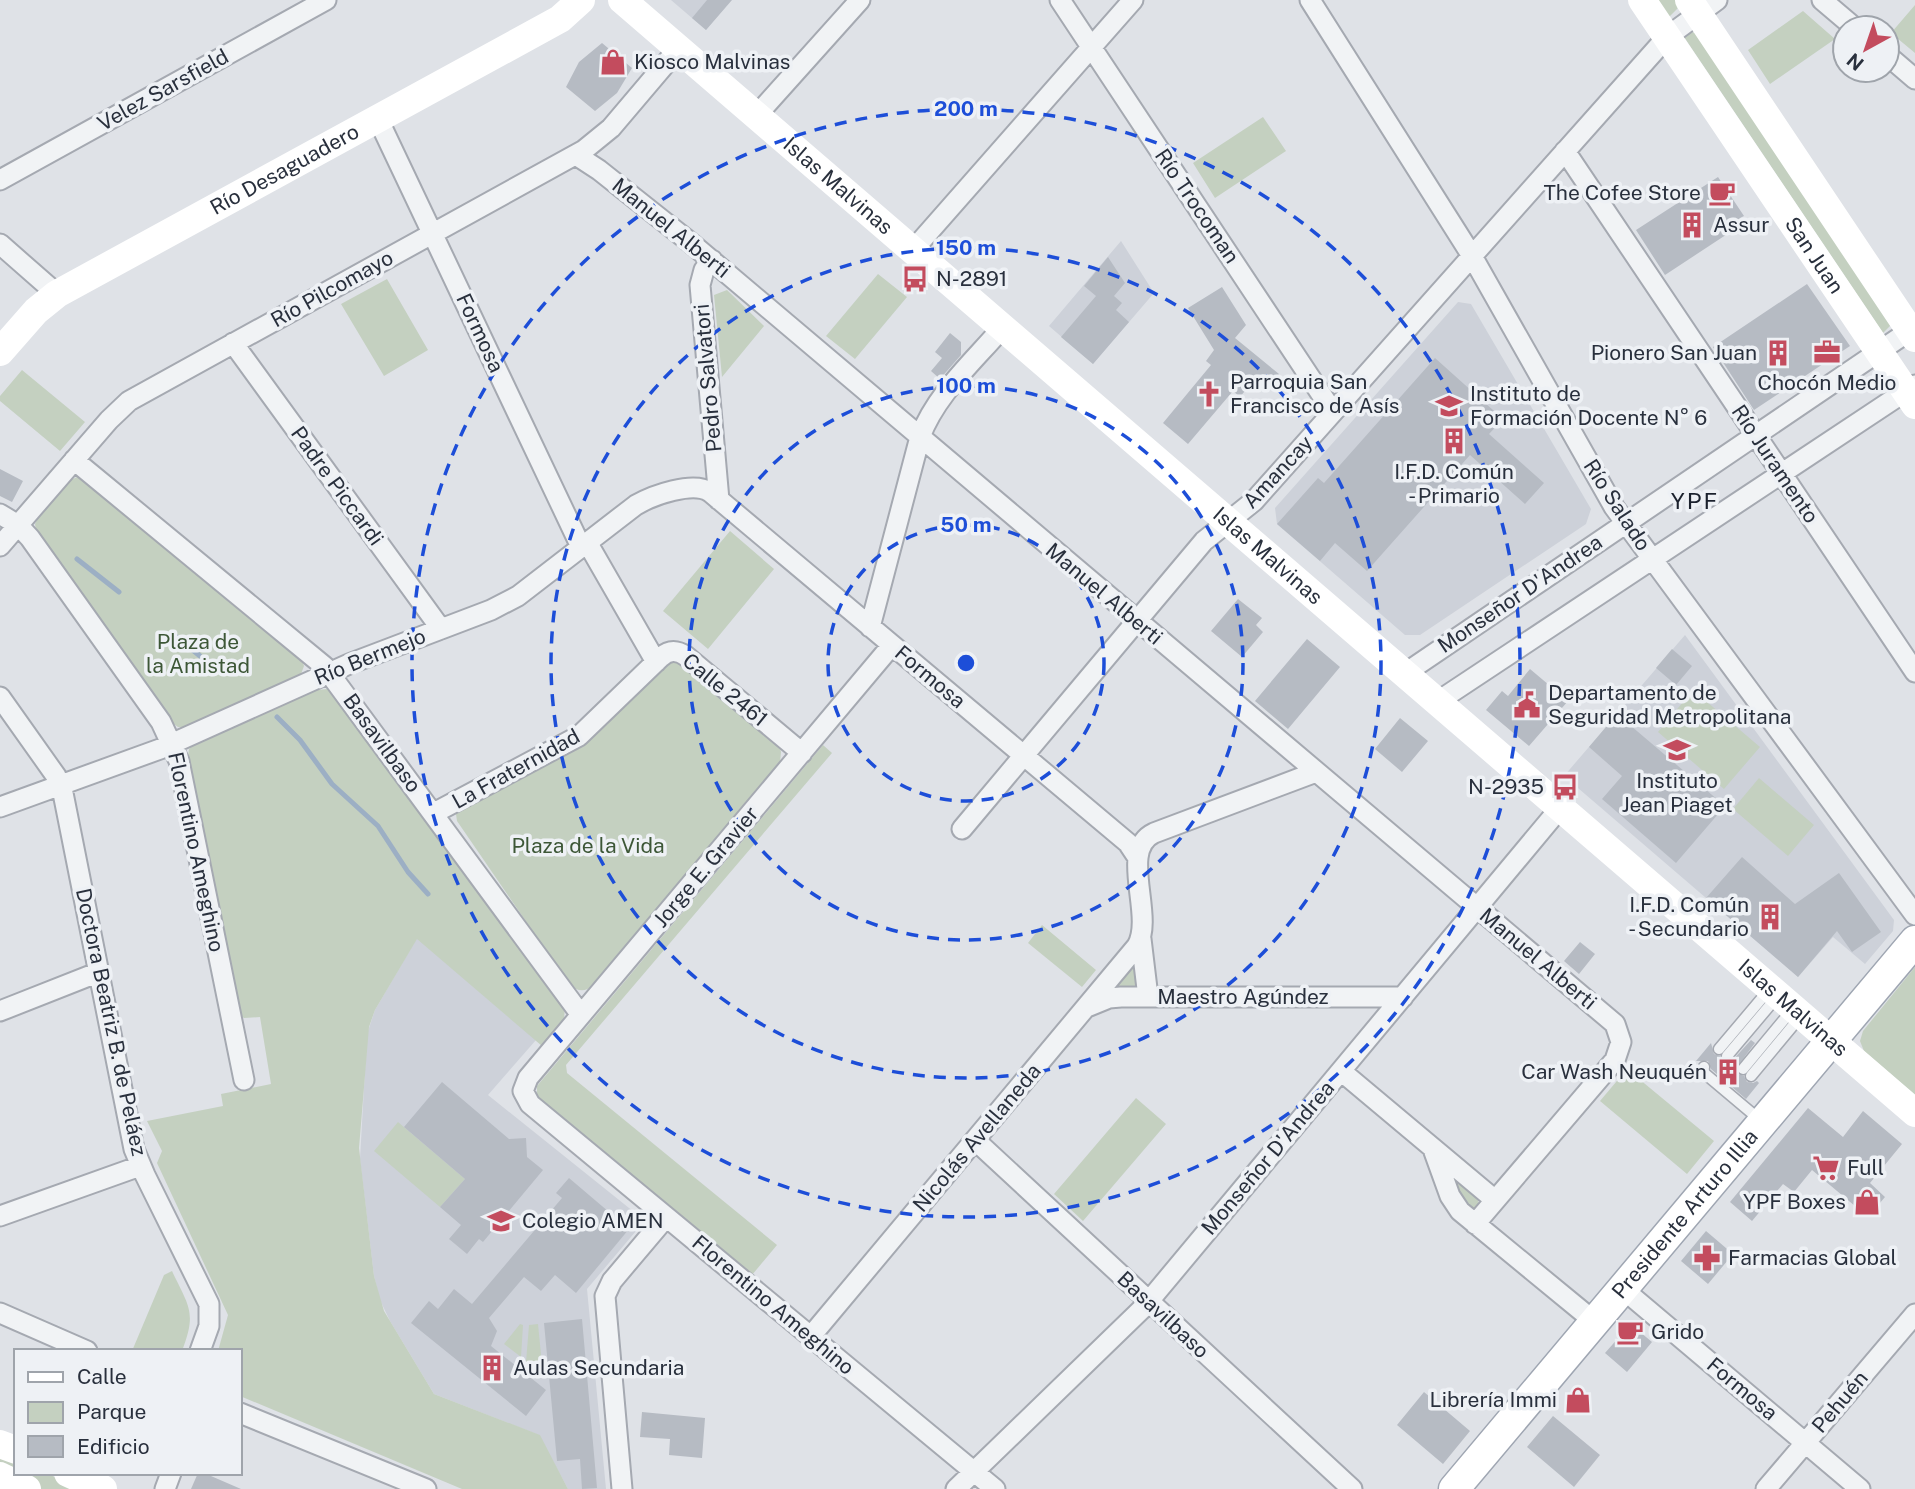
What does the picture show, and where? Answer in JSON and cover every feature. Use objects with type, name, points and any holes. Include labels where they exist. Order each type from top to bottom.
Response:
[{"type":"main road","name":"Río Desaguadero","points":[[0,352],[36,311],[57,294],[560,19],[581,0]]},
{"type":"main road","name":"Islas Malvinas","points":[[622,0],[1915,1113]]},
{"type":"main road","name":"San Juan","points":[[1642,0],[1879,351],[1912,394]]},
{"type":"main road","name":"San Juan","points":[[1701,4],[1913,332]]},
{"type":"main road","name":"Presidente Arturo Illia","points":[[1454,1489],[1915,941]]},
{"type":"main road","points":[[72,1475],[103,1489]]},
{"type":"main road","points":[[0,1476],[27,1489]]},
{"type":"street","name":"Velez Sarsfield","points":[[0,180],[326,0]]},
{"type":"street","points":[[756,116],[860,0]]},
{"type":"street","name":"Río Trocoman","points":[[1060,0],[1333,412]]},
{"type":"street","points":[[913,250],[1133,0]]},
{"type":"street","name":"Río Salado","points":[[1310,0],[1472,256],[1598,480],[1626,523],[1915,915]]},
{"type":"street","points":[[1822,0],[1838,14]]},
{"type":"street","name":"Amancay","points":[[962,829],[1204,541],[1254,500],[1667,37],[1701,4]]},
{"type":"street","name":"Río Pilcomayo","points":[[0,547],[115,413],[130,401],[576,155],[605,134],[678,49]]},
{"type":"street","points":[[1901,67],[1915,79]]},
{"type":"street","name":"Formosa","points":[[378,119],[584,545]]},
{"type":"street","name":"Río Juramento","points":[[1565,151],[1915,672]]},
{"type":"street","name":"Manuel Alberti","points":[[576,155],[599,170],[712,260],[1611,1020],[1618,1030],[1621,1042],[1619,1054],[1495,1200]]},
{"type":"street","points":[[0,244],[57,294]]},
{"type":"street","name":"Pedro Salvatori","points":[[712,260],[704,270],[700,285],[719,500]]},
{"type":"street","points":[[870,627],[927,419],[1002,328]]},
{"type":"street","name":"Monseñor D'Andrea","points":[[1404,674],[1879,351],[1913,332]]},
{"type":"street","name":"Padre Piccardi","points":[[233,343],[441,629]]},
{"type":"street","name":"Monseñor D'Andrea","points":[[1437,702],[1781,474],[1912,394]]},
{"type":"street","name":"Basavilbaso","points":[[74,460],[313,655],[330,673],[582,1015]]},
{"type":"street","name":"Río Bermejo","points":[[0,807],[173,744],[330,673],[509,601],[636,505],[656,495],[697,487],[704,488],[719,500]]},
{"type":"street","name":"Formosa","points":[[719,500],[1128,843],[1138,858]]},
{"type":"street","name":"Florentino Ameghino","points":[[0,514],[18,525],[30,538],[154,711],[173,744],[244,1080]]},
{"type":"street","name":"Calle 2461","points":[[584,545],[656,662],[671,652],[683,654],[802,753]]},
{"type":"street","name":"Jorge E. Gravier","points":[[523,1091],[528,1078],[892,645]]},
{"type":"street","name":"La Fraternidad","points":[[434,813],[579,736],[656,662]]},
{"type":"street","name":"Doctora Beatriz B. de Peláez","points":[[0,697],[60,785],[65,801],[134,1149],[209,1304],[209,1326],[201,1349]]},
{"type":"street","points":[[1148,997],[1140,939],[1143,927],[1138,858],[1140,846],[1151,834],[1316,772]]},
{"type":"street","name":"Monseñor D'Andrea","points":[[956,1489],[1149,1302],[1560,808]]},
{"type":"street","name":"Nicolás Avellaneda","points":[[811,1336],[1140,939]]},
{"type":"street","points":[[0,1011],[99,972]]},
{"type":"street","name":"Maestro Agúndez","points":[[1086,1007],[1109,998],[1403,997]]},
{"type":"street","points":[[1341,1071],[1495,1200],[1475,1224]]},
{"type":"street","name":"Florentino Ameghino","points":[[523,1091],[530,1104],[995,1489]]},
{"type":"street","name":"Basavilbaso","points":[[975,1140],[1352,1489]]},
{"type":"street","points":[[1433,1149],[1452,1201],[1475,1224],[1595,1322]]},
{"type":"street","points":[[0,1216],[141,1166]]},
{"type":"street","points":[[622,1489],[605,1296],[612,1281],[666,1216]]},
{"type":"street","name":"Formosa","points":[[1623,1289],[1860,1489]]},
{"type":"street","points":[[0,1313],[81,1349]]},
{"type":"street","name":"Pehuén","points":[[1766,1489],[1915,1314]]},
{"type":"street","points":[[242,1414],[426,1489]]},
{"type":"lane","points":[[1723,1053],[1785,1002]]},
{"type":"lane","points":[[1747,1072],[1785,1002]]},
{"type":"lane","points":[[1709,1073],[1763,1122]]},
{"type":"shaded area","points":[[671,0],[731,0],[706,30]]},
{"type":"shaded area","points":[[1121,241],[1154,293],[1093,364],[1049,326]]},
{"type":"shaded area","name":"Instituto de Formación Docente N° 6","points":[[1458,302],[1471,304],[1591,509],[1586,524],[1420,635],[1405,635],[1277,524],[1275,508]]},
{"type":"shaded area","points":[[1685,635],[1894,920],[1893,931],[1865,964],[1833,937],[1798,977],[1564,776]]},
{"type":"shaded area","name":"Colegio AMEN","points":[[417,938],[536,1040],[488,1095],[634,1212],[636,1231],[587,1289],[606,1489],[568,1489],[539,1435],[434,1394],[380,1300],[374,1276],[360,1159],[367,1034],[375,1010]]},
{"type":"green space","points":[[1651,0],[1675,0],[1678,8],[1669,17]]},
{"type":"green space","points":[[1915,5],[1915,53],[1901,41],[1901,21]]},
{"type":"green space","points":[[1803,11],[1831,36],[1831,42],[1770,84],[1748,50]]},
{"type":"green space","points":[[1691,32],[1696,33],[1891,325],[1883,333],[1684,37]]},
{"type":"green space","points":[[1263,117],[1286,151],[1215,198],[1193,163]]},
{"type":"green space","points":[[878,274],[907,297],[855,359],[826,336]]},
{"type":"green space","points":[[387,279],[428,350],[384,376],[341,304]]},
{"type":"green space","points":[[727,290],[764,326],[722,377],[714,295]]},
{"type":"green space","points":[[22,370],[85,422],[60,451],[0,401],[0,396]]},
{"type":"green space","name":"Plaza de la Amistad","points":[[77,477],[83,479],[302,660],[304,666],[301,674],[184,727],[178,727],[171,722],[36,530],[38,517],[69,481]]},
{"type":"green space","points":[[730,531],[774,569],[708,649],[663,611]]},
{"type":"green space","name":"Plaza de la Vida","points":[[677,659],[779,745],[780,763],[592,986],[586,990],[578,990],[569,984],[457,821],[456,814],[667,662]]},
{"type":"green space","points":[[317,690],[331,691],[565,1008],[564,1019],[542,1046],[417,939],[375,1010],[369,1027],[359,1148],[374,1276],[384,1311],[434,1394],[540,1435],[568,1489],[462,1489],[242,1397],[242,1349],[219,1349],[228,1315],[157,1163],[162,1151],[147,1121],[223,1106],[221,1094],[271,1084],[260,1017],[244,1018],[240,1015],[187,762],[189,749],[199,740]]},
{"type":"green space","points":[[1693,690],[1760,747],[1724,789],[1658,732]]},
{"type":"green space","points":[[823,745],[832,753],[566,1065],[567,1073],[777,1245],[752,1275],[542,1101],[537,1094],[537,1086]]},
{"type":"green space","points":[[1759,778],[1814,825],[1788,856],[1733,809]]},
{"type":"green space","points":[[1042,925],[1096,970],[1082,987],[1028,943]]},
{"type":"green space","points":[[1135,963],[1138,987],[1126,990],[1114,988]]},
{"type":"green space","points":[[1915,967],[1915,1095],[1864,1051],[1860,1041],[1863,1031]]},
{"type":"green space","points":[[1627,1069],[1714,1141],[1687,1174],[1600,1101]]},
{"type":"green space","points":[[1136,1098],[1166,1124],[1083,1221],[1054,1194]]},
{"type":"green space","points":[[398,1122],[465,1179],[440,1207],[374,1151]]},
{"type":"green space","points":[[1457,1181],[1479,1199],[1474,1210],[1467,1209],[1454,1183]]},
{"type":"green space","points":[[172,1271],[189,1310],[189,1327],[183,1349],[133,1349],[164,1275]]},
{"type":"green space","points":[[520,1324],[523,1325],[521,1357],[504,1344]]},
{"type":"green space","points":[[538,1324],[542,1364],[532,1366],[526,1362],[529,1325]]},
{"type":"green space","points":[[0,1453],[14,1459],[14,1475],[50,1475],[81,1489],[40,1489],[0,1469]]},
{"type":"building","points":[[707,0],[732,0],[706,30],[692,18]]},
{"type":"building","points":[[602,43],[632,68],[617,93],[595,111],[566,87],[579,62]]},
{"type":"building","name":"Assur","points":[[1718,177],[1744,216],[1740,218],[1744,223],[1665,275],[1636,230]]},
{"type":"building","points":[[1108,257],[1125,283],[1114,296],[1122,303],[1116,310],[1129,322],[1093,364],[1061,337],[1096,296],[1084,286]]},
{"type":"building","name":"Pionero San Juan","points":[[1807,284],[1850,346],[1754,410],[1713,347]]},
{"type":"building","points":[[1222,287],[1246,325],[1235,338],[1279,374],[1265,390],[1253,381],[1240,397],[1233,391],[1188,444],[1163,423],[1211,365],[1206,361],[1214,350],[1188,308]]},
{"type":"building","points":[[950,333],[961,342],[961,355],[940,379],[931,371],[942,358],[935,352]]},
{"type":"building","points":[[1435,358],[1503,419],[1489,434],[1544,483],[1525,504],[1470,455],[1367,571],[1335,543],[1320,561],[1277,524],[1318,478],[1324,483]]},
{"type":"building","points":[[0,469],[23,481],[12,502],[0,496]]},
{"type":"building","points":[[1238,599],[1262,618],[1256,625],[1263,632],[1242,657],[1211,631]]},
{"type":"building","points":[[1307,639],[1340,667],[1288,729],[1255,701]]},
{"type":"building","points":[[1672,649],[1692,666],[1676,685],[1656,668]]},
{"type":"building","name":"Departamento de Seguridad Metropolitana","points":[[1530,669],[1568,701],[1529,746],[1486,710],[1502,691],[1508,696]]},
{"type":"building","points":[[1617,714],[1725,806],[1676,863],[1602,799],[1622,776],[1589,747]]},
{"type":"building","points":[[1400,718],[1428,741],[1402,772],[1375,749]]},
{"type":"building","name":"I.F.D. Común - Secundario","points":[[1742,857],[1795,904],[1839,873],[1881,932],[1852,952],[1837,931],[1798,977],[1706,898]]},
{"type":"building","points":[[1580,942],[1595,954],[1579,974],[1564,961]]},
{"type":"building","name":"Car Wash Neuquén","points":[[1751,1040],[1755,1043],[1736,1068],[1738,1074],[1744,1076],[1747,1082],[1759,1083],[1746,1099],[1711,1069],[1708,1061],[1696,1061],[1711,1043],[1714,1054],[1720,1056],[1723,1062],[1730,1063]]},
{"type":"building","points":[[442,1082],[509,1139],[526,1138],[527,1157],[543,1170],[483,1242],[479,1239],[467,1254],[449,1239],[461,1225],[440,1207],[465,1179],[404,1127]]},
{"type":"building","points":[[1808,1108],[1843,1137],[1863,1111],[1902,1144],[1870,1183],[1885,1197],[1868,1217],[1812,1170],[1794,1192],[1783,1184],[1752,1221],[1730,1202]]},
{"type":"building","points":[[569,1178],[629,1229],[576,1293],[555,1275],[541,1291],[524,1277],[489,1318],[497,1331],[491,1346],[546,1390],[526,1416],[411,1323],[429,1301],[438,1309],[454,1289],[472,1304],[562,1198],[556,1193]]},
{"type":"building","name":"Farmacias Global","points":[[1706,1231],[1733,1254],[1708,1284],[1681,1261]]},
{"type":"building","points":[[582,1319],[597,1488],[582,1489],[580,1459],[557,1461],[544,1323]]},
{"type":"building","points":[[1634,1327],[1652,1342],[1627,1372],[1605,1353],[1627,1328]]},
{"type":"building","points":[[1424,1392],[1470,1431],[1443,1464],[1397,1425]]},
{"type":"building","points":[[642,1412],[705,1418],[702,1458],[669,1455],[670,1439],[640,1437]]},
{"type":"building","points":[[1553,1416],[1600,1455],[1574,1487],[1527,1447]]},
{"type":"building","points":[[197,1475],[209,1475],[241,1489],[191,1489]]},
{"type":"waterway","points":[[77,559],[119,592]]},
{"type":"waterway","points":[[174,635],[200,656]]},
{"type":"waterway","points":[[277,717],[300,740],[332,784],[378,826],[408,872],[428,894]]},
{"type":"place","name":"Kiosco Malvinas","points":[[613,62]]},
{"type":"place","name":"The Cofee Store","points":[[1722,193]]},
{"type":"place","name":"Assur","points":[[1692,225]]},
{"type":"place","name":"N-2891","points":[[915,279]]},
{"type":"place","name":"Chocón Medio","points":[[1827,352]]},
{"type":"place","name":"Pionero San Juan","points":[[1778,353]]},
{"type":"place","name":"Parroquia San Francisco de Asís","points":[[1209,394]]},
{"type":"place","name":"Instituto de Formación Docente N° 6","points":[[1449,406]]},
{"type":"place","name":"I.F.D. Común - Primario","points":[[1454,441]]},
{"type":"place","name":"Departamento de Seguridad Metropolitana","points":[[1527,705]]},
{"type":"place","name":"Instituto Jean Piaget","points":[[1677,750]]},
{"type":"place","name":"N-2935","points":[[1565,787]]},
{"type":"place","name":"I.F.D. Común - Secundario","points":[[1770,917]]},
{"type":"place","name":"Car Wash Neuquén","points":[[1728,1072]]},
{"type":"place","name":"Full","points":[[1826,1168]]},
{"type":"place","name":"YPF Boxes","points":[[1867,1202]]},
{"type":"place","name":"Colegio AMEN","points":[[501,1221]]},
{"type":"place","name":"Farmacias Global","points":[[1707,1258]]},
{"type":"place","name":"Grido","points":[[1630,1332]]},
{"type":"place","name":"Aulas Secundaria","points":[[492,1368]]},
{"type":"place","name":"Librería Immi","points":[[1578,1400]]},
{"type":"district","name":"YPF","points":[[1695,501]]}]
